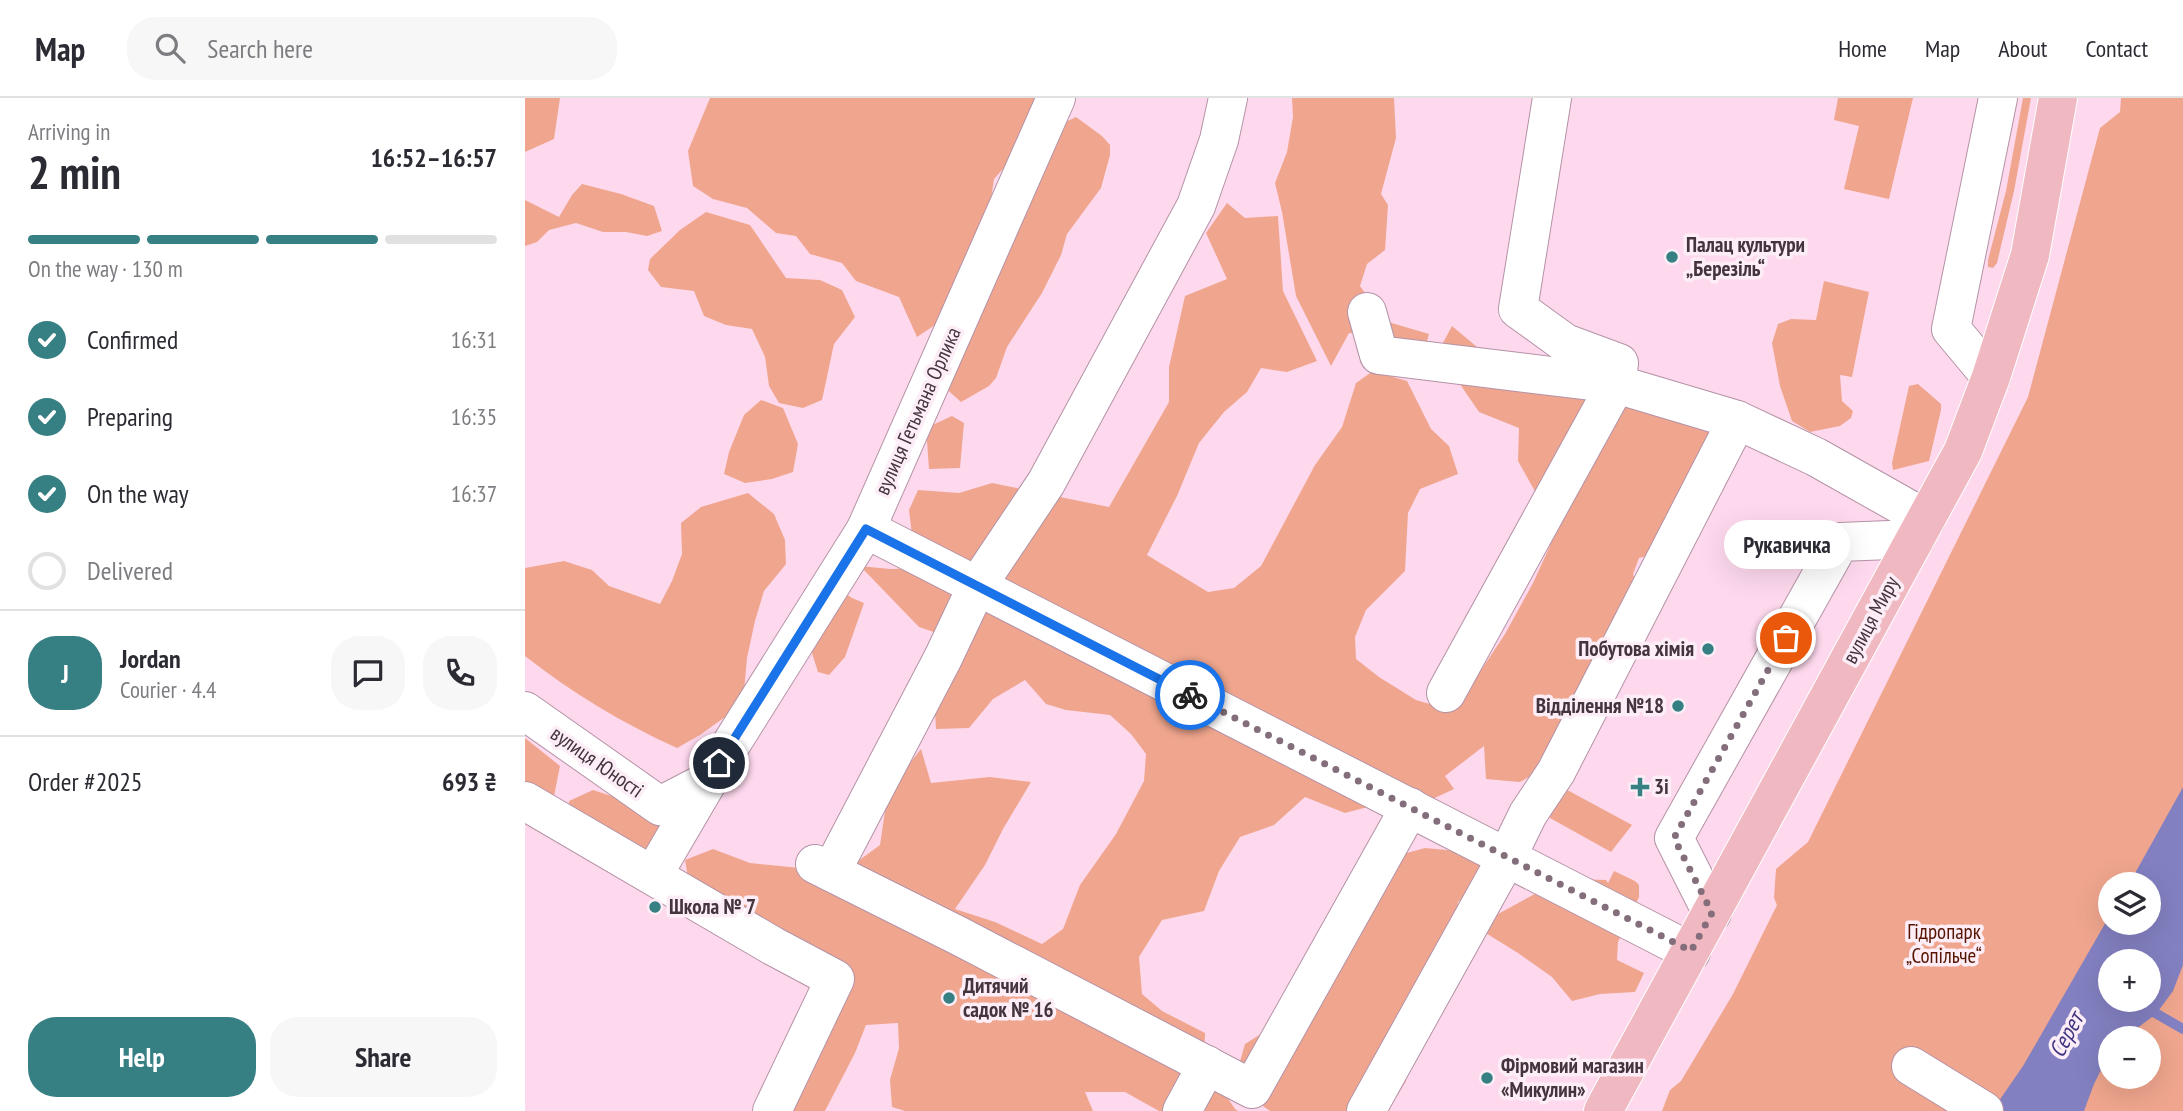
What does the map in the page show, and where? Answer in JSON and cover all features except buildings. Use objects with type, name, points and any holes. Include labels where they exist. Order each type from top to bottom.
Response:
[{"type":"main road","name":"вулиця Миру","points":[[1604,1111],[1963,451],[1991,377],[2029,255],[2058,98]]},
{"type":"street","name":"вулиця Гетьмана Орлика","points":[[653,875],[708,781],[735,723],[866,529],[1056,98]]},
{"type":"street","points":[[1228,98],[1219,140],[1196,206],[1046,483],[977,586],[943,658],[823,868],[1252,1089],[1409,807]]},
{"type":"street","points":[[1446,693],[1616,384],[1619,363],[1565,343],[1518,309],[1552,98]]},
{"type":"street","points":[[1991,377],[1951,329],[1999,98]]},
{"type":"street","points":[[1367,312],[1379,355],[1616,384],[1737,420],[1816,457],[1920,529]]},
{"type":"street","points":[[1366,1111],[1507,857],[1528,814],[1556,772],[1737,420]]},
{"type":"street","points":[[866,529],[1691,951]]},
{"type":"street","points":[[1712,913],[1674,838],[1840,541],[1920,529]]},
{"type":"street","name":"вулиця Юності","points":[[525,712],[660,806],[708,781]]},
{"type":"street","points":[[525,801],[772,946],[835,979],[772,1111]]},
{"type":"street","points":[[1182,1111],[1207,1065]]},
{"type":"street","points":[[1911,1066],[1983,1111]]},
{"type":"green space","points":[[525,98],[560,98],[554,139],[525,152]]},
{"type":"green space","points":[[710,98],[1039,98],[1024,145],[994,179],[989,213],[971,244],[944,319],[917,337],[899,297],[856,281],[842,263],[810,254],[796,236],[776,233],[747,208],[713,199],[693,186],[688,151]]},
{"type":"green space","points":[[1292,98],[1394,98],[1396,138],[1381,194],[1388,205],[1385,250],[1367,264],[1360,286],[1385,321],[1429,334],[1425,348],[1385,336],[1349,333],[1331,366],[1296,296],[1275,183],[1287,152],[1293,117]]},
{"type":"green space","points":[[1838,98],[1913,98],[1889,199],[1844,189],[1859,126],[1834,120]]},
{"type":"green space","points":[[2023,98],[2031,98],[2014,191],[1997,263],[1993,268],[1988,267],[1988,260],[2006,191]]},
{"type":"green space","name":"Гідропарк „Сопільче“","points":[[2121,98],[2183,98],[2183,1111],[1662,1111],[1670,1090],[1681,1081],[1733,994],[1777,905],[1774,898],[1776,869],[1808,842],[2028,397],[2100,128],[2120,112]]},
{"type":"green space","points":[[1076,117],[1110,145],[1101,188],[1067,234],[1061,255],[1042,293],[1007,347],[996,378],[989,386],[961,402],[943,386],[1053,128]]},
{"type":"green space","points":[[582,184],[654,206],[662,231],[647,236],[603,232],[576,223],[549,230],[537,242],[525,246],[525,200],[559,217]]},
{"type":"green space","points":[[1227,203],[1245,218],[1278,216],[1283,291],[1317,361],[1287,372],[1261,368],[1247,392],[1224,412],[1199,443],[1177,496],[1147,555],[1208,592],[1234,588],[1261,566],[1315,465],[1342,427],[1356,383],[1373,371],[1407,381],[1431,429],[1449,446],[1458,474],[1420,489],[1408,513],[1405,571],[1366,610],[1355,637],[1356,659],[1416,700],[1454,711],[1505,634],[1533,583],[1550,546],[1550,518],[1518,461],[1519,428],[1479,412],[1438,352],[1452,326],[1477,347],[1536,380],[1723,433],[1677,549],[1639,558],[1633,574],[1646,615],[1536,773],[1520,782],[1486,779],[1484,746],[1445,776],[1454,789],[1424,803],[1364,808],[1345,813],[1305,797],[1274,825],[1240,837],[1219,871],[1204,911],[1162,920],[1139,957],[1142,994],[1162,1011],[1205,1033],[1204,1063],[1238,1111],[1159,1111],[1125,1092],[1085,1092],[1093,1111],[905,1111],[892,1107],[890,1080],[899,1048],[898,1023],[866,1025],[855,1053],[825,1111],[784,1111],[842,1000],[690,889],[685,860],[713,849],[750,863],[830,871],[854,864],[880,845],[888,791],[921,749],[931,783],[990,777],[1031,782],[985,865],[955,909],[995,922],[1042,944],[1063,929],[1080,885],[1116,834],[1144,781],[1146,754],[1131,734],[1110,715],[1066,710],[1046,704],[1025,680],[993,699],[969,728],[936,729],[935,713],[951,638],[919,627],[860,566],[922,568],[912,535],[909,510],[918,490],[959,493],[992,483],[1109,507],[1169,402],[1169,367],[1185,296],[1227,279],[1206,233]]},
{"type":"green space","points":[[706,212],[750,225],[786,278],[820,280],[842,290],[855,317],[834,344],[822,400],[803,408],[779,403],[769,386],[765,357],[752,329],[726,325],[704,316],[694,291],[661,287],[648,270],[650,259],[680,230]]},
{"type":"green space","points":[[1824,281],[1869,292],[1852,377],[1840,375],[1842,401],[1853,411],[1851,418],[1840,426],[1810,432],[1792,421],[1780,386],[1772,343],[1778,324],[1791,319],[1816,320]]},
{"type":"green space","points":[[1918,384],[1941,404],[1929,461],[1893,470],[1892,463],[1909,386]]},
{"type":"green space","points":[[761,400],[783,408],[798,444],[793,472],[772,479],[745,483],[724,474],[729,452],[744,415]]},
{"type":"green space","points":[[952,416],[964,423],[960,468],[929,469],[926,428]]},
{"type":"green space","points":[[748,493],[774,514],[785,540],[786,564],[764,591],[747,658],[744,692],[725,717],[677,748],[598,706],[525,656],[525,568],[564,561],[592,570],[609,586],[660,604],[682,554],[681,523],[701,507]]},
{"type":"green space","points":[[817,574],[864,603],[845,657],[829,675],[818,672],[799,612],[804,590]]},
{"type":"green space","points":[[525,738],[560,766],[554,796],[525,807]]},
{"type":"green space","points":[[1558,785],[1632,825],[1611,852],[1541,813]]},
{"type":"green space","points":[[593,790],[661,812],[665,859],[569,827],[569,801]]},
{"type":"green space","points":[[1425,848],[1469,852],[1487,876],[1458,902],[1455,929],[1408,1049],[1406,1081],[1388,1111],[1270,1111],[1253,1099],[1239,1065],[1245,1044],[1286,1018],[1385,859]]},
{"type":"green space","points":[[1614,871],[1639,885],[1639,897],[1618,942],[1617,960],[1644,973],[1635,992],[1600,994],[1572,1001],[1552,977],[1484,932],[1498,914],[1542,890],[1576,879],[1606,880],[1608,883]]},
{"type":"water","name":"Серет","points":[[2183,787],[2183,965],[2173,991],[2161,1007],[2161,949],[2098,949],[2098,1012],[2157,1012],[2140,1026],[2098,1026],[2098,1076],[2084,1111],[1992,1111],[2023,1066],[2098,935],[2161,935],[2161,872],[2136,872]]},
{"type":"waterway","points":[[2154,1012],[2183,1029]]},
{"type":"way so far","points":[[1190,695],[1691,951],[1712,913],[1674,838],[1786,638]]},
{"type":"place","name":"Палац культури „Березіль“","points":[[1672,257]]},
{"type":"place","name":"Рукавичка","points":[[1786,638]]},
{"type":"place","name":"Побутова хімія","points":[[1708,649]]},
{"type":"place","name":"Відділення №18","points":[[1678,706]]},
{"type":"place","name":"3і","points":[[1640,787]]},
{"type":"place","name":"Школа № 7","points":[[655,907]]},
{"type":"place","name":"Дитячий садок № 16","points":[[949,998]]},
{"type":"place","name":"Фірмовий магазин «Микулин»","points":[[1487,1078]]},
{"type":"route","points":[[719,763],[866,529],[1190,695]]}]
